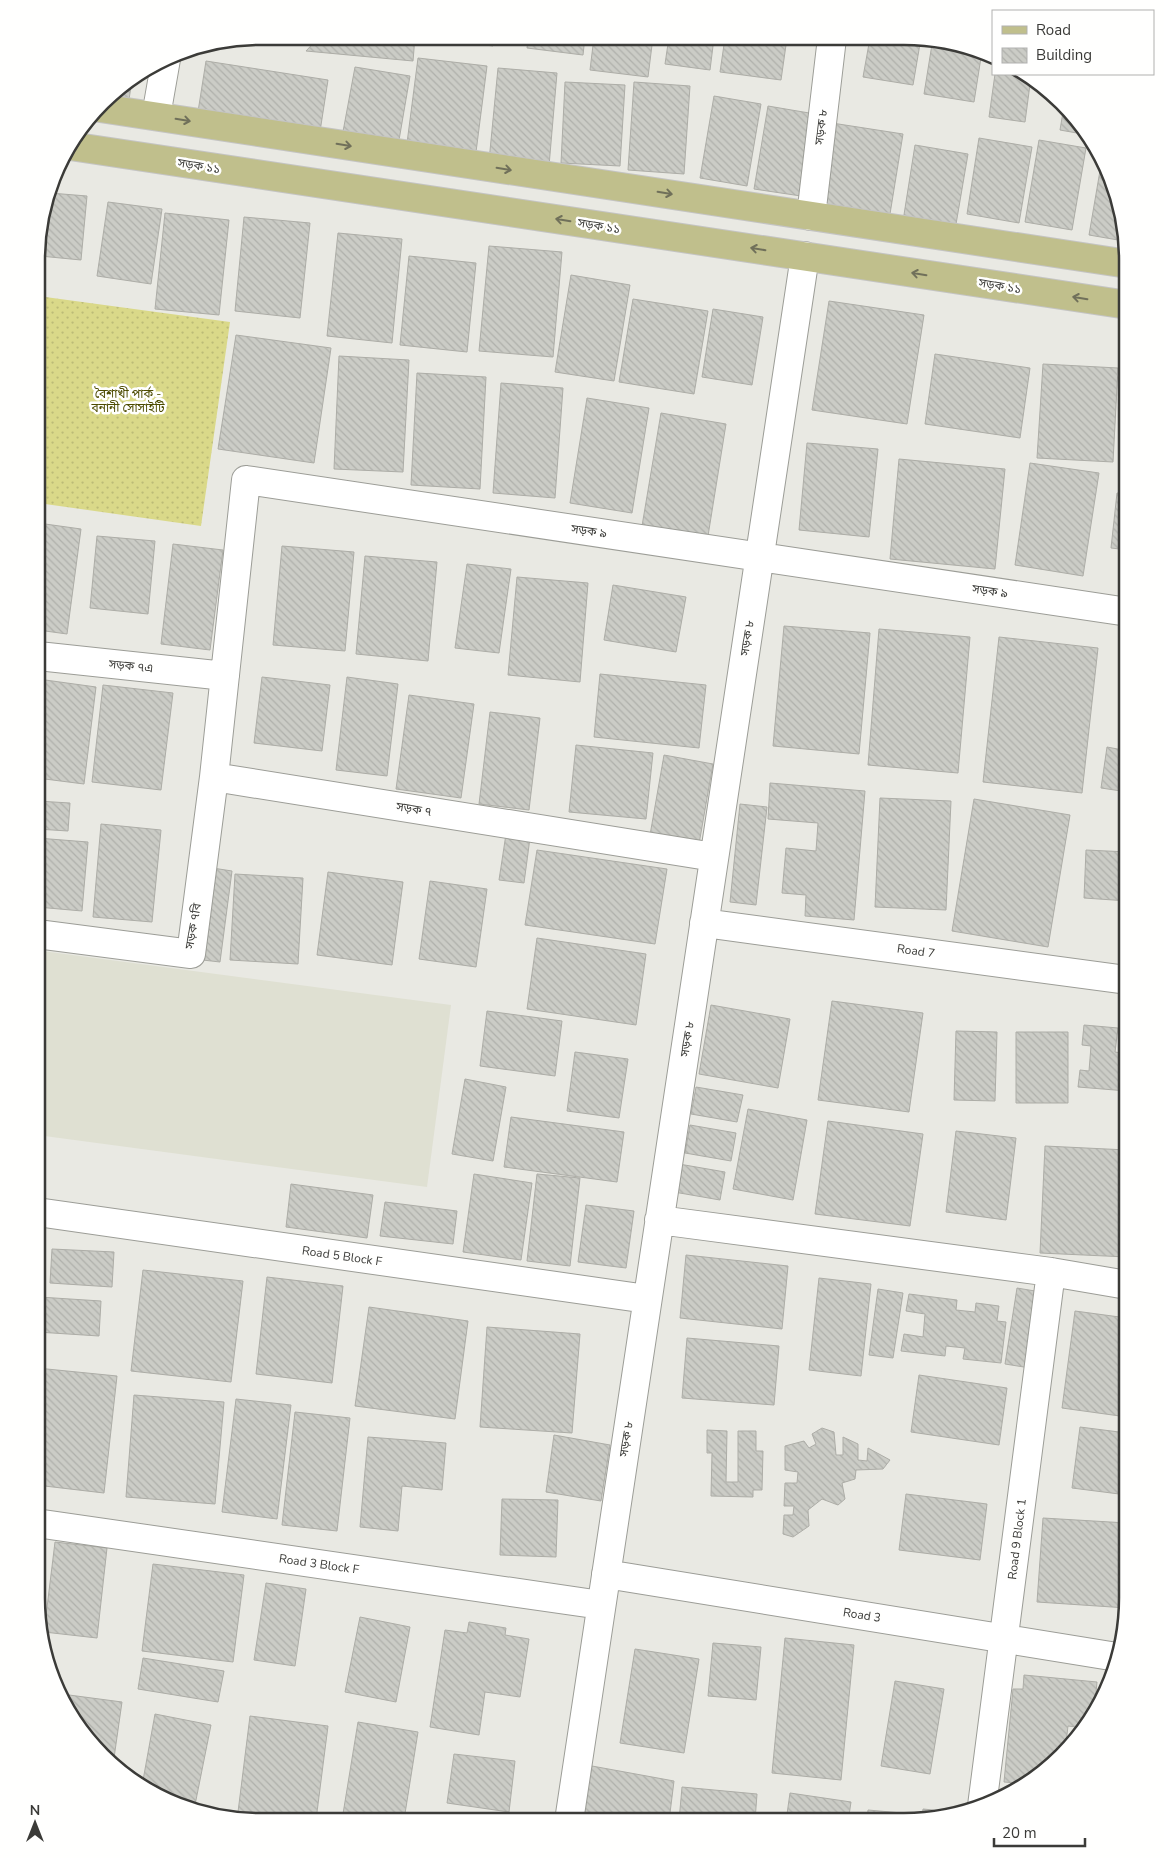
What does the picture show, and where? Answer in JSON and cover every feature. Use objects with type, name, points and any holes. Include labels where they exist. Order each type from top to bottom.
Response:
[{"type":"main road","points":[[107,109],[1119,263]]},
{"type":"main road","points":[[149,158],[156,116]]},
{"type":"main road","name":"সড়ক ১১","points":[[77,147],[1119,304]]},
{"type":"main road","points":[[804,256],[811,216]]},
{"type":"street","name":"সড়ক ৮","points":[[811,216],[831,45]]},
{"type":"street","points":[[156,116],[165,67]]},
{"type":"street","name":"সড়ক ৮","points":[[570,1813],[804,256]]},
{"type":"street","name":"সড়ক ৯","points":[[225,676],[246,480],[1119,611]]},
{"type":"street","name":"সড়ক ৭এ","points":[[45,657],[225,676]]},
{"type":"street","points":[[214,777],[225,676]]},
{"type":"street","name":"সড়ক ৭","points":[[214,777],[714,857]]},
{"type":"street","name":"সড়ক ৭বি","points":[[45,935],[191,954],[214,777]]},
{"type":"street","name":"Road 7","points":[[704,923],[1119,979]]},
{"type":"street","name":"Road 5 Block F","points":[[45,1213],[647,1299]]},
{"type":"street","points":[[659,1220],[1119,1283]]},
{"type":"street","name":"Road 9 Block 1","points":[[983,1798],[1051,1272]]},
{"type":"street","name":"Road 3 Block F","points":[[45,1524],[601,1605]]},
{"type":"street","name":"Road 3","points":[[606,1574],[1111,1656]]},
{"type":"shaded area","points":[[45,951],[451,1005],[427,1187],[45,1136]]},
{"type":"green space","name":"বৈশাখী পার্ক - বনানী সোসাইটি","points":[[45,297],[230,322],[201,526],[45,504]]},
{"type":"building","points":[[312,45],[414,45],[413,61],[306,51]]},
{"type":"building","points":[[527,45],[584,45],[583,55],[527,48]]},
{"type":"building","points":[[593,45],[652,45],[648,77],[590,70]]},
{"type":"building","points":[[668,45],[713,45],[710,70],[665,64]]},
{"type":"building","points":[[724,45],[786,45],[781,80],[720,72]]},
{"type":"building","points":[[869,45],[920,45],[913,85],[863,77]]},
{"type":"building","points":[[932,47],[960,52],[981,59],[974,102],[924,94]]},
{"type":"building","points":[[418,58],[487,66],[476,152],[407,143]]},
{"type":"building","points":[[206,61],[328,80],[319,138],[197,118]]},
{"type":"building","points":[[355,67],[410,76],[398,146],[342,137]]},
{"type":"building","points":[[498,68],[557,73],[549,166],[489,161]]},
{"type":"building","points":[[995,75],[1014,75],[1030,85],[1025,122],[989,117]]},
{"type":"building","points":[[565,82],[625,85],[620,166],[561,163]]},
{"type":"building","points":[[634,82],[690,86],[684,174],[628,170]]},
{"type":"building","points":[[131,88],[128,106],[113,103]]},
{"type":"building","points":[[714,96],[761,104],[747,186],[700,178]]},
{"type":"building","points":[[768,106],[815,114],[801,196],[754,189]]},
{"type":"building","points":[[1063,115],[1078,133],[1060,130]]},
{"type":"building","points":[[832,123],[903,134],[890,214],[820,203]]},
{"type":"building","points":[[979,138],[1032,147],[1019,223],[967,214]]},
{"type":"building","points":[[1039,140],[1086,148],[1072,230],[1025,222]]},
{"type":"building","points":[[915,145],[968,154],[955,230],[903,221]]},
{"type":"building","points":[[1100,171],[1112,204],[1118,240],[1089,235]]},
{"type":"building","points":[[55,193],[87,196],[81,260],[45,256],[49,218]]},
{"type":"building","points":[[108,202],[162,209],[151,284],[97,276]]},
{"type":"building","points":[[165,213],[229,220],[219,315],[155,309]]},
{"type":"building","points":[[244,217],[310,223],[300,318],[235,311]]},
{"type":"building","points":[[338,233],[402,239],[392,343],[327,336]]},
{"type":"building","points":[[489,246],[562,252],[553,357],[479,351]]},
{"type":"building","points":[[409,256],[476,263],[467,352],[400,345]]},
{"type":"building","points":[[571,275],[630,285],[614,381],[555,372]]},
{"type":"building","points":[[633,299],[708,311],[694,394],[619,382]]},
{"type":"building","points":[[829,301],[924,315],[907,424],[812,410]]},
{"type":"building","points":[[713,309],[763,317],[752,385],[702,377]]},
{"type":"building","points":[[236,335],[331,348],[314,463],[218,449]]},
{"type":"building","points":[[935,354],[1030,368],[1020,438],[925,424]]},
{"type":"building","points":[[339,356],[409,360],[403,472],[334,469]]},
{"type":"building","points":[[1043,364],[1118,368],[1113,462],[1037,458]]},
{"type":"building","points":[[417,373],[486,377],[480,489],[411,485]]},
{"type":"building","points":[[501,383],[563,388],[555,498],[493,493]]},
{"type":"building","points":[[587,398],[649,408],[632,513],[570,503]]},
{"type":"building","points":[[661,413],[726,424],[708,536],[642,526]]},
{"type":"building","points":[[807,443],[878,449],[869,537],[799,530]]},
{"type":"building","points":[[899,459],[1005,469],[995,569],[890,559]]},
{"type":"building","points":[[1030,463],[1099,473],[1083,576],[1015,565]]},
{"type":"building","points":[[1117,493],[1119,493],[1119,549],[1111,548]]},
{"type":"building","points":[[45,524],[81,529],[67,634],[45,631]]},
{"type":"building","points":[[97,536],[155,541],[148,614],[90,608]]},
{"type":"building","points":[[173,544],[223,550],[210,650],[161,644]]},
{"type":"building","points":[[282,546],[354,552],[345,651],[273,645]]},
{"type":"building","points":[[365,556],[437,562],[428,661],[356,654]]},
{"type":"building","points":[[467,564],[511,569],[499,653],[455,648]]},
{"type":"building","points":[[517,577],[588,583],[580,682],[508,675]]},
{"type":"building","points":[[613,585],[686,597],[676,652],[604,640]]},
{"type":"building","points":[[784,626],[870,633],[859,754],[773,746]]},
{"type":"building","points":[[879,629],[970,637],[958,773],[868,765]]},
{"type":"building","points":[[999,637],[1098,648],[1082,793],[983,782]]},
{"type":"building","points":[[600,674],[706,685],[699,748],[594,737]]},
{"type":"building","points":[[262,677],[330,685],[322,751],[254,743]]},
{"type":"building","points":[[347,677],[398,684],[387,776],[336,770]]},
{"type":"building","points":[[45,680],[96,687],[84,784],[45,779]]},
{"type":"building","points":[[103,685],[173,693],[161,790],[92,782]]},
{"type":"building","points":[[409,695],[474,704],[461,798],[396,789]]},
{"type":"building","points":[[490,712],[540,718],[529,810],[479,804]]},
{"type":"building","points":[[576,745],[653,753],[646,819],[569,812]]},
{"type":"building","points":[[1107,747],[1119,749],[1119,791],[1101,788]]},
{"type":"building","points":[[664,755],[713,764],[699,844],[650,835]]},
{"type":"building","points":[[770,783],[865,791],[854,920],[805,916],[806,895],[782,893],[786,848],[816,851],[818,823],[768,819]]},
{"type":"building","points":[[880,798],[951,801],[946,910],[875,907]]},
{"type":"building","points":[[974,799],[1070,815],[1048,947],[952,931]]},
{"type":"building","points":[[45,801],[70,803],[68,831],[45,830]]},
{"type":"building","points":[[740,804],[767,807],[756,905],[730,902]]},
{"type":"building","points":[[101,824],[161,830],[152,922],[93,917]]},
{"type":"building","points":[[506,834],[530,838],[524,883],[499,880]]},
{"type":"building","points":[[45,839],[88,842],[82,911],[45,908]]},
{"type":"building","points":[[537,850],[667,869],[655,944],[525,925]]},
{"type":"building","points":[[1086,850],[1119,852],[1119,900],[1084,898]]},
{"type":"building","points":[[206,867],[232,871],[220,962],[194,959]]},
{"type":"building","points":[[328,872],[403,882],[392,965],[317,955]]},
{"type":"building","points":[[235,874],[303,878],[298,964],[230,960]]},
{"type":"building","points":[[430,881],[487,889],[476,967],[419,959]]},
{"type":"building","points":[[537,938],[646,954],[636,1025],[527,1009]]},
{"type":"building","points":[[832,1001],[923,1013],[909,1112],[818,1100]]},
{"type":"building","points":[[711,1005],[790,1019],[778,1088],[699,1074]]},
{"type":"building","points":[[487,1011],[562,1021],[555,1076],[480,1066]]},
{"type":"building","points":[[1084,1025],[1118,1028],[1115,1052],[1119,1053],[1119,1090],[1078,1087],[1080,1070],[1089,1071],[1091,1046],[1082,1045]]},
{"type":"building","points":[[956,1031],[997,1032],[995,1101],[954,1100]]},
{"type":"building","points":[[1016,1032],[1068,1032],[1068,1103],[1016,1103]]},
{"type":"building","points":[[575,1052],[628,1059],[619,1118],[567,1111]]},
{"type":"building","points":[[465,1079],[506,1087],[493,1161],[452,1154]]},
{"type":"building","points":[[696,1087],[743,1095],[737,1122],[691,1114]]},
{"type":"building","points":[[748,1109],[807,1120],[793,1200],[733,1189]]},
{"type":"building","points":[[511,1117],[624,1132],[617,1182],[504,1167]]},
{"type":"building","points":[[828,1121],[923,1134],[910,1226],[815,1214]]},
{"type":"building","points":[[690,1125],[736,1133],[731,1161],[685,1153]]},
{"type":"building","points":[[956,1131],[1016,1138],[1006,1220],[946,1212]]},
{"type":"building","points":[[1045,1146],[1119,1150],[1119,1257],[1040,1253]]},
{"type":"building","points":[[679,1164],[725,1172],[720,1200],[674,1192]]},
{"type":"building","points":[[474,1174],[532,1183],[521,1260],[463,1252]]},
{"type":"building","points":[[537,1174],[580,1178],[570,1266],[527,1261]]},
{"type":"building","points":[[291,1184],[373,1195],[367,1238],[286,1227]]},
{"type":"building","points":[[385,1202],[457,1211],[453,1244],[380,1236]]},
{"type":"building","points":[[586,1205],[634,1211],[626,1268],[578,1262]]},
{"type":"building","points":[[52,1249],[114,1252],[112,1287],[50,1283]]},
{"type":"building","points":[[686,1255],[788,1266],[782,1329],[680,1318]]},
{"type":"building","points":[[143,1270],[243,1281],[231,1382],[131,1371]]},
{"type":"building","points":[[267,1277],[343,1286],[332,1383],[256,1374]]},
{"type":"building","points":[[819,1278],[871,1284],[861,1376],[809,1370]]},
{"type":"building","points":[[1017,1288],[1041,1292],[1030,1368],[1005,1364]]},
{"type":"building","points":[[878,1289],[903,1293],[893,1358],[869,1355]]},
{"type":"building","points":[[909,1294],[957,1300],[956,1310],[975,1312],[976,1303],[999,1306],[997,1321],[1006,1322],[1001,1363],[963,1359],[965,1348],[946,1346],[945,1356],[901,1351],[904,1334],[923,1337],[925,1314],[906,1311]]},
{"type":"building","points":[[45,1297],[101,1301],[99,1336],[45,1333]]},
{"type":"building","points":[[369,1307],[468,1321],[455,1419],[355,1406]]},
{"type":"building","points":[[1075,1311],[1119,1317],[1119,1416],[1062,1408]]},
{"type":"building","points":[[487,1327],[580,1334],[572,1433],[480,1427]]},
{"type":"building","points":[[687,1338],[779,1346],[774,1405],[682,1398]]},
{"type":"building","points":[[45,1369],[117,1376],[104,1493],[45,1486]]},
{"type":"building","points":[[919,1375],[1007,1388],[999,1445],[911,1432]]},
{"type":"building","points":[[134,1395],[224,1402],[215,1504],[126,1497]]},
{"type":"building","points":[[236,1399],[291,1405],[277,1519],[222,1512]]},
{"type":"building","points":[[295,1412],[350,1418],[337,1531],[282,1525]]},
{"type":"building","points":[[1080,1427],[1119,1432],[1119,1494],[1072,1488]]},
{"type":"building","points":[[822,1428],[834,1432],[836,1455],[843,1455],[843,1437],[858,1444],[858,1460],[867,1461],[868,1448],[890,1460],[883,1469],[856,1470],[855,1479],[842,1483],[845,1499],[838,1505],[822,1499],[808,1510],[809,1526],[793,1537],[783,1534],[784,1515],[793,1515],[794,1506],[784,1506],[785,1483],[797,1483],[798,1472],[785,1470],[785,1446],[804,1441],[809,1448],[816,1444],[812,1434]]},
{"type":"building","points":[[707,1430],[727,1431],[726,1482],[738,1482],[738,1431],[756,1431],[756,1451],[763,1451],[762,1490],[753,1490],[753,1497],[711,1496],[712,1453],[707,1453]]},
{"type":"building","points":[[554,1435],[610,1445],[601,1501],[546,1492]]},
{"type":"building","points":[[368,1437],[446,1443],[442,1490],[402,1486],[398,1531],[360,1527]]},
{"type":"building","points":[[906,1494],[987,1504],[980,1560],[899,1550]]},
{"type":"building","points":[[502,1499],[558,1500],[556,1557],[500,1555]]},
{"type":"building","points":[[1043,1518],[1119,1523],[1119,1607],[1037,1602]]},
{"type":"building","points":[[55,1542],[107,1548],[97,1638],[48,1632],[46,1617]]},
{"type":"building","points":[[153,1564],[244,1575],[233,1662],[142,1651]]},
{"type":"building","points":[[266,1583],[306,1589],[295,1666],[254,1660]]},
{"type":"building","points":[[360,1617],[410,1627],[396,1702],[345,1692]]},
{"type":"building","points":[[469,1622],[506,1628],[505,1635],[529,1639],[520,1697],[485,1692],[479,1735],[430,1727],[445,1630],[467,1633]]},
{"type":"building","points":[[785,1638],[854,1645],[841,1780],[772,1773]]},
{"type":"building","points":[[713,1643],[761,1647],[756,1700],[708,1696]]},
{"type":"building","points":[[635,1649],[699,1659],[684,1753],[620,1743]]},
{"type":"building","points":[[143,1658],[224,1671],[218,1702],[138,1689]]},
{"type":"building","points":[[1024,1675],[1097,1682],[1096,1695],[1076,1727],[1068,1726],[1066,1740],[1046,1760],[1024,1777],[1014,1783],[1004,1782],[1013,1689],[1023,1689]]},
{"type":"building","points":[[895,1681],[944,1689],[930,1774],[881,1766]]},
{"type":"building","points":[[69,1696],[122,1702],[114,1756],[89,1729]]},
{"type":"building","points":[[155,1714],[211,1725],[195,1803],[165,1791],[143,1779]]},
{"type":"building","points":[[250,1716],[328,1726],[317,1813],[238,1812]]},
{"type":"building","points":[[358,1722],[418,1732],[405,1813],[343,1813]]},
{"type":"building","points":[[454,1754],[515,1761],[509,1812],[447,1803]]},
{"type":"building","points":[[592,1766],[674,1781],[670,1813],[582,1813]]},
{"type":"building","points":[[682,1787],[757,1794],[756,1813],[680,1813]]},
{"type":"building","points":[[790,1793],[851,1802],[849,1813],[787,1813]]},
{"type":"building","points":[[923,1809],[937,1810],[932,1811],[923,1812]]},
{"type":"building","points":[[868,1810],[902,1813],[868,1813]]}]
